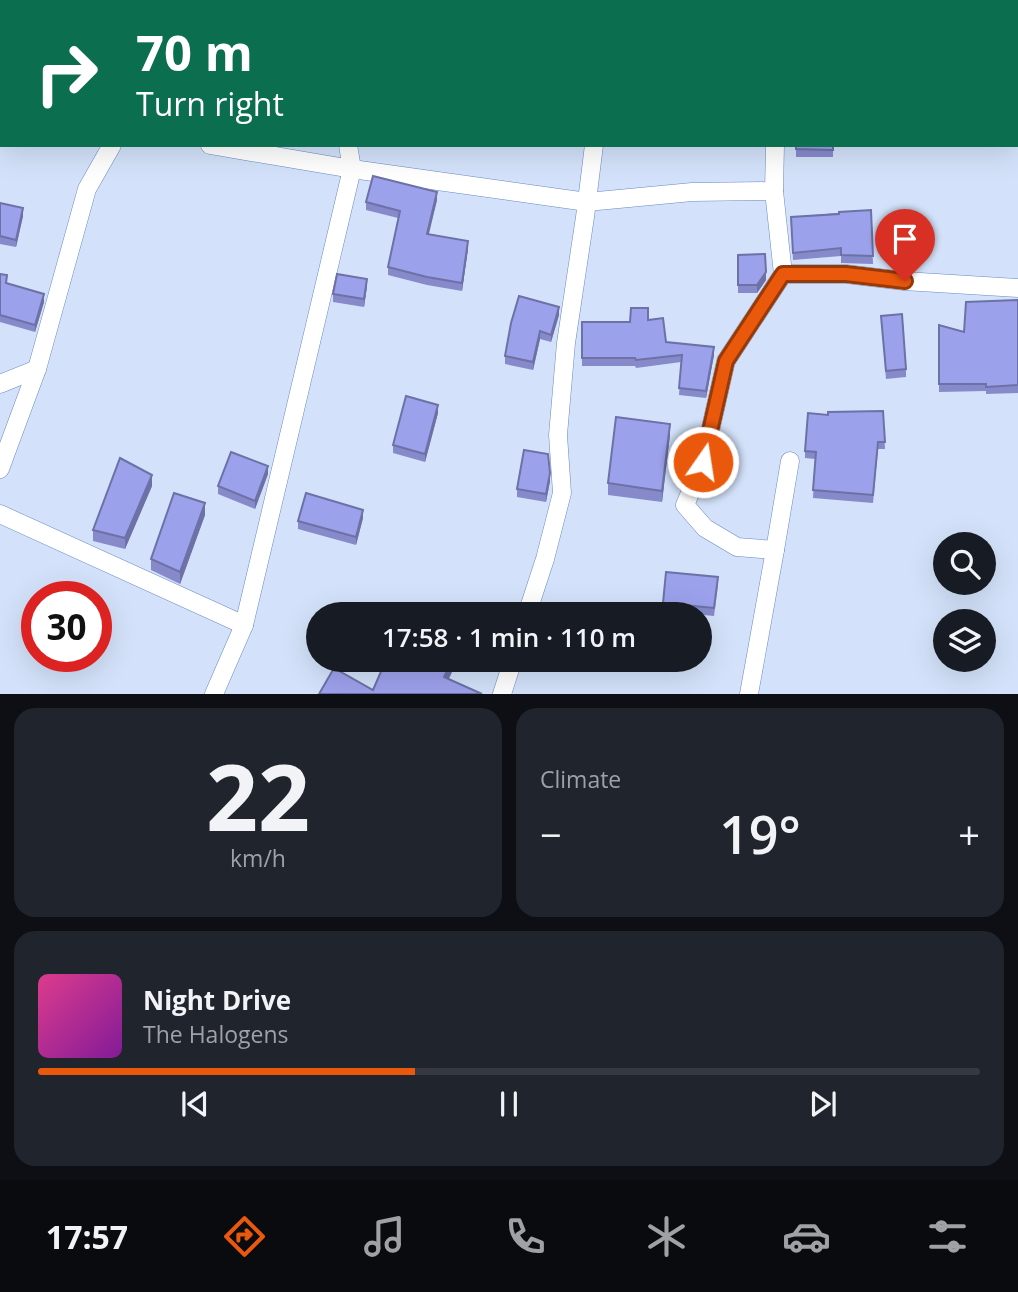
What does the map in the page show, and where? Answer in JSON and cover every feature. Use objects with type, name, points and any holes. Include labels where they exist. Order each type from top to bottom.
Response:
[{"type":"street","points":[[0,469],[37,369],[87,189],[111,147]]},
{"type":"street","points":[[222,147],[352,169],[587,202],[692,192],[774,191]]},
{"type":"street","points":[[215,694],[244,625],[352,169],[348,147]]},
{"type":"street","points":[[531,602],[562,494],[558,435],[564,356],[594,147]]},
{"type":"street","points":[[775,147],[774,191],[783,274],[726,361],[703,462],[685,505],[705,528],[737,547],[775,550]]},
{"type":"street","points":[[783,274],[846,274],[905,281],[1018,288]]},
{"type":"street","points":[[0,384],[37,369]]},
{"type":"street","points":[[750,694],[790,461]]},
{"type":"street","points":[[0,514],[244,625]]},
{"type":"street","points":[[502,694],[509,672]]},
{"type":"building","points":[[796,147],[833,147],[833,150]]},
{"type":"building","points":[[373,176],[437,192],[427,234],[468,241],[462,283],[388,267],[400,211],[366,202]]},
{"type":"building","points":[[0,203],[23,208],[16,240],[0,236]]},
{"type":"building","points":[[871,210],[873,256],[841,255],[841,248],[793,253],[791,217]]},
{"type":"building","points":[[765,254],[766,272],[757,285],[738,285],[738,255]]},
{"type":"building","points":[[0,274],[7,275],[6,283],[44,294],[35,325],[0,315]]},
{"type":"building","points":[[337,274],[367,279],[364,299],[333,294]]},
{"type":"building","points":[[519,296],[559,307],[551,335],[540,331],[533,362],[505,356]]},
{"type":"building","points":[[1018,300],[1018,385],[986,387],[986,384],[939,384],[939,325],[964,332],[966,302]]},
{"type":"building","points":[[631,308],[648,308],[648,320],[663,318],[666,342],[714,347],[706,391],[679,388],[682,355],[636,360],[582,358],[582,322],[630,322]]},
{"type":"building","points":[[902,314],[906,369],[886,371],[881,316]]},
{"type":"building","points":[[406,396],[438,405],[425,454],[393,445]]},
{"type":"building","points":[[883,411],[885,442],[878,442],[873,495],[813,490],[816,452],[805,451],[808,413],[828,415],[828,412]]},
{"type":"building","points":[[616,417],[670,424],[662,491],[608,483]]},
{"type":"building","points":[[524,450],[548,454],[550,473],[546,494],[517,489]]},
{"type":"building","points":[[231,452],[268,466],[255,501],[218,486]]},
{"type":"building","points":[[120,458],[152,475],[125,538],[93,530]]},
{"type":"building","points":[[174,493],[205,503],[180,572],[151,559]]},
{"type":"building","points":[[306,493],[363,510],[356,537],[298,521]]},
{"type":"building","points":[[666,572],[718,577],[714,608],[712,602],[663,602]]},
{"type":"building","points":[[332,672],[341,672],[373,690],[381,672],[446,672],[444,677],[482,694],[319,694]]},
{"type":"route","points":[[703,462],[726,361],[783,274],[846,274],[905,281]]}]
